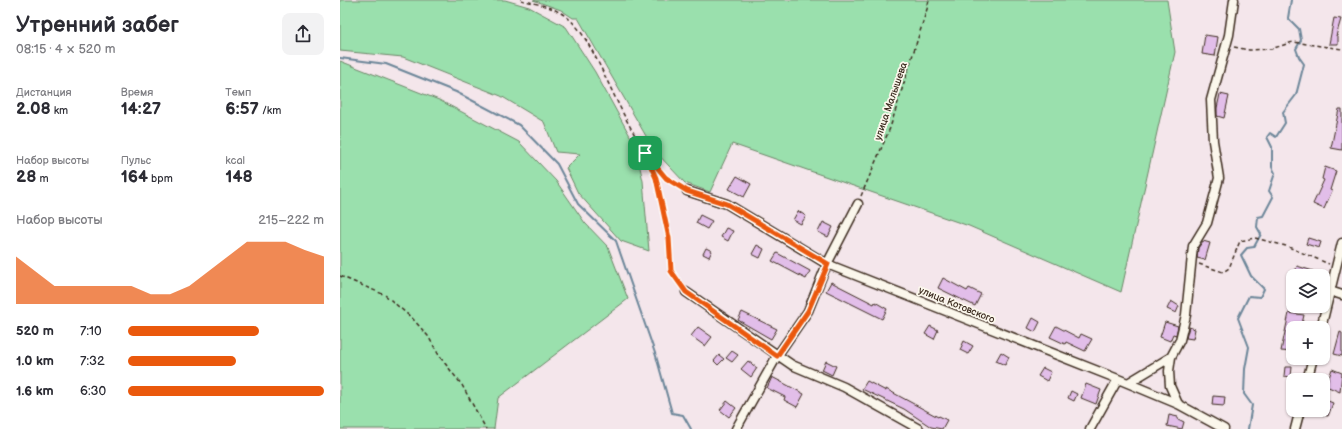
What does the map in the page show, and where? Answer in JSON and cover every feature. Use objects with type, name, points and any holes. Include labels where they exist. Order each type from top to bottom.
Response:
[{"type":"street","points":[[1178,404],[1170,386],[1169,371],[1171,357],[1180,340],[1186,315],[1194,246],[1207,223],[1219,178],[1213,141],[1211,100],[1226,45],[1234,0]]},
{"type":"street","name":"улица Котовского","points":[[687,191],[727,204],[828,264],[1128,383],[1178,404],[1224,429]]},
{"type":"street","points":[[736,429],[777,356],[808,311],[828,264],[858,204]]},
{"type":"street","points":[[1342,243],[1330,291],[1342,295]]},
{"type":"street","points":[[686,292],[792,365],[844,387],[919,429]]},
{"type":"street","points":[[1128,383],[1171,357]]},
{"type":"street","points":[[1090,429],[1118,379]]},
{"type":"street","points":[[1295,429],[1298,417]]},
{"type":"path","points":[[521,0],[559,11],[575,24],[590,47],[645,153],[656,178],[669,238],[671,271],[686,292]]},
{"type":"path","name":"улица Малышева","points":[[858,204],[890,128],[928,9],[929,0]]},
{"type":"path","points":[[1226,45],[1249,50],[1271,49],[1292,42],[1342,49]]},
{"type":"path","points":[[645,153],[666,178],[687,191]]},
{"type":"path","points":[[1192,262],[1223,272],[1229,268],[1240,242],[1255,238],[1286,246],[1336,267]]},
{"type":"path","points":[[340,276],[385,296],[413,319],[428,336],[440,357],[462,385],[486,429]]},
{"type":"green space","points":[[340,0],[505,0],[529,7],[566,27],[595,72],[635,145],[643,181],[649,251],[621,241],[578,193],[566,168],[580,154],[556,152],[544,122],[501,96],[403,57],[340,51]]},
{"type":"green space","points":[[533,0],[1167,0],[1175,52],[1121,292],[969,226],[732,144],[710,192],[685,183],[654,150],[578,18],[573,18],[561,10]]},
{"type":"green space","points":[[340,61],[439,100],[519,142],[556,181],[585,223],[608,247],[628,299],[498,398],[494,429],[340,429]]},
{"type":"building","points":[[1334,18],[1341,19],[1336,36],[1338,36],[1338,44],[1329,44]]},
{"type":"building","points":[[1205,35],[1218,37],[1215,56],[1202,54]]},
{"type":"building","points":[[1220,94],[1229,96],[1224,118],[1217,116]]},
{"type":"building","points":[[1339,109],[1342,109],[1342,150],[1331,148]]},
{"type":"building","points":[[1325,167],[1336,171],[1330,190],[1332,191],[1324,209],[1313,204],[1324,180],[1322,179]]},
{"type":"building","points":[[737,176],[751,184],[744,197],[729,189]]},
{"type":"building","points":[[798,211],[806,216],[801,224],[793,220]]},
{"type":"building","points":[[700,215],[712,221],[707,229],[696,223]]},
{"type":"building","points":[[823,222],[833,227],[828,237],[818,232]]},
{"type":"building","points":[[726,228],[733,231],[728,241],[721,237]]},
{"type":"building","points":[[1308,238],[1321,242],[1319,248],[1306,244]]},
{"type":"building","points":[[1203,241],[1210,243],[1205,260],[1197,258],[1198,248]]},
{"type":"building","points":[[757,245],[764,249],[760,258],[752,254]]},
{"type":"building","points":[[706,248],[712,251],[709,257],[703,254]]},
{"type":"building","points":[[777,253],[810,271],[806,279],[772,261]]},
{"type":"building","points":[[1297,266],[1307,269],[1296,269]]},
{"type":"building","points":[[943,278],[967,291],[969,288],[981,294],[975,306],[938,288]]},
{"type":"building","points":[[831,282],[887,309],[882,319],[826,291]]},
{"type":"building","points":[[1171,301],[1179,306],[1176,313],[1167,309]]},
{"type":"building","points":[[742,312],[777,329],[771,339],[738,320]]},
{"type":"building","points":[[1289,313],[1304,315],[1303,321],[1287,321]]},
{"type":"building","points":[[1033,318],[1040,322],[1035,332],[1028,328]]},
{"type":"building","points":[[1165,322],[1178,326],[1176,335],[1173,334],[1170,341],[1160,337]]},
{"type":"building","points":[[930,326],[938,330],[934,339],[925,334]]},
{"type":"building","points":[[1056,326],[1079,338],[1081,334],[1092,339],[1085,351],[1066,342],[1065,344],[1050,337]]},
{"type":"building","points":[[698,327],[712,337],[705,346],[691,336]]},
{"type":"building","points":[[1189,327],[1195,329],[1193,339],[1186,338]]},
{"type":"building","points":[[1286,327],[1286,351],[1281,351]]},
{"type":"building","points":[[1340,332],[1342,333],[1342,356],[1334,354]]},
{"type":"building","points":[[964,341],[973,346],[968,354],[960,350]]},
{"type":"building","points":[[732,351],[738,355],[732,362],[726,358]]},
{"type":"building","points":[[1001,352],[1009,357],[1005,365],[996,361]]},
{"type":"building","points":[[719,355],[724,359],[718,365],[714,361]]},
{"type":"building","points":[[748,361],[757,368],[751,377],[741,369]]},
{"type":"building","points":[[826,361],[836,366],[832,375],[822,370]]},
{"type":"building","points":[[1285,367],[1292,367],[1291,373],[1286,373],[1286,376],[1284,376]]},
{"type":"building","points":[[1043,368],[1051,372],[1047,381],[1038,376]]},
{"type":"building","points":[[1332,369],[1342,373],[1340,392],[1330,388],[1330,375]]},
{"type":"building","points":[[772,377],[804,394],[797,407],[784,400],[785,397],[767,388]]},
{"type":"building","points":[[867,381],[886,391],[886,389],[938,417],[939,416],[947,420],[942,429],[931,427],[904,409],[862,389]]},
{"type":"building","points":[[1086,384],[1101,390],[1096,404],[1081,398]]},
{"type":"building","points":[[1071,391],[1077,394],[1074,401],[1068,398]]},
{"type":"building","points":[[1213,396],[1225,397],[1224,406],[1212,405]]},
{"type":"building","points":[[727,401],[736,408],[729,417],[720,410]]},
{"type":"building","points":[[1330,402],[1333,403],[1330,411]]},
{"type":"building","points":[[1169,415],[1178,417],[1178,419],[1184,422],[1182,429],[1167,426]]},
{"type":"waterway","points":[[1248,429],[1252,405],[1244,394],[1245,369],[1249,347],[1238,318],[1249,296],[1260,297],[1264,289],[1251,276],[1241,255],[1247,248],[1254,247],[1261,234],[1257,227],[1258,217],[1263,216],[1273,197],[1269,191],[1275,173],[1272,167],[1272,147],[1267,137],[1270,133],[1276,137],[1285,123],[1283,112],[1296,95],[1304,64],[1296,49],[1301,40],[1299,29],[1288,18],[1291,0]]},
{"type":"waterway","points":[[340,58],[386,64],[456,92],[519,125],[557,164],[578,204],[616,241],[656,356],[672,413],[683,415],[691,429]]},
{"type":"route","points":[[645,153],[666,178],[687,191],[727,204],[828,264],[808,311],[777,356],[686,292],[671,271],[669,238],[656,178],[645,153]]}]
